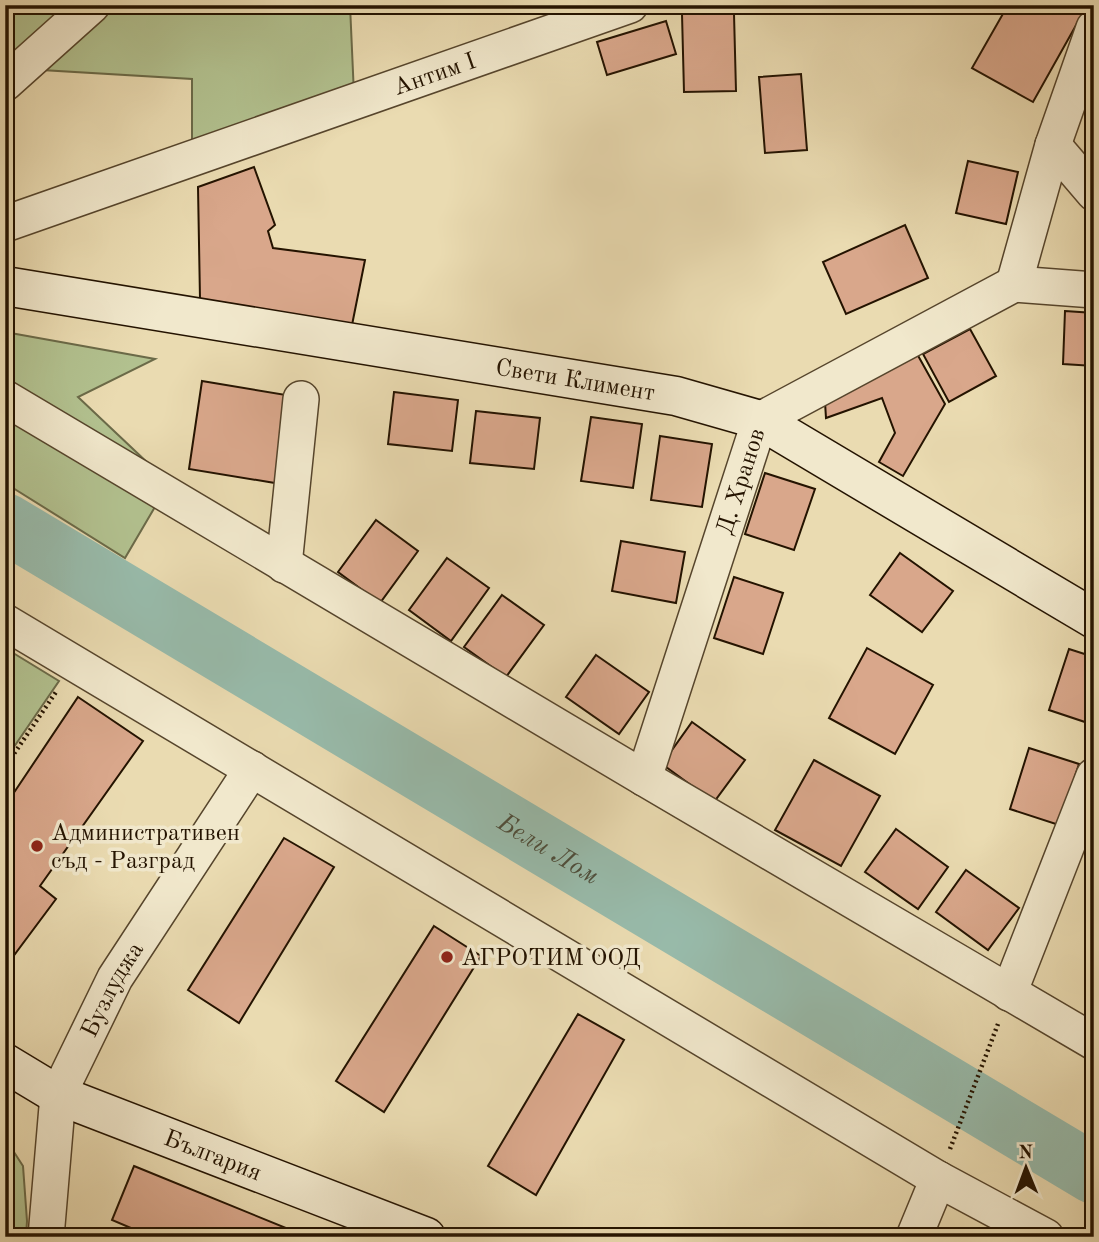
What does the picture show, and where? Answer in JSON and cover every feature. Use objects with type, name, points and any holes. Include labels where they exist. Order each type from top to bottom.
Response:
[{"type":"street","points":[[5,83],[92,5]]},
{"type":"street","name":"Антим I","points":[[5,224],[239,142],[547,20],[630,5]]},
{"type":"street","points":[[1094,28],[1053,145],[1014,284],[1094,290]]},
{"type":"street","points":[[1053,145],[1094,192]]},
{"type":"street","name":"Д. Хранов","points":[[644,778],[760,420],[1014,284]]},
{"type":"street","name":"Свети Климент","points":[[5,286],[676,396],[760,420],[1094,620]]},
{"type":"street","points":[[5,398],[1094,1042]]},
{"type":"street","points":[[284,565],[301,400]]},
{"type":"street","points":[[5,622],[938,1179],[1046,1237]]},
{"type":"street","name":"Бузлуджа","points":[[46,1237],[58,1095],[116,978],[251,769]]},
{"type":"street","points":[[1009,993],[1094,776]]},
{"type":"street","name":"България","points":[[5,1063],[58,1095],[426,1237]]},
{"type":"street","points":[[914,1237],[938,1179]]},
{"type":"path","points":[[5,767],[61,684]]},
{"type":"path","points":[[938,1179],[1009,993]]},
{"type":"green space","points":[[8,5],[350,5],[354,95],[192,147],[192,79],[8,68]]},
{"type":"green space","points":[[5,332],[155,359],[78,397],[169,483],[125,558],[5,483]]},
{"type":"green space","points":[[5,648],[59,681],[5,760]]},
{"type":"green space","points":[[12,1149],[23,1166],[26,1237],[5,1237],[5,1172]]},
{"type":"building","points":[[970,5],[986,5],[980,13]]},
{"type":"building","points":[[1008,5],[1074,5],[1084,11],[1033,102],[972,68]]},
{"type":"building","points":[[682,14],[734,14],[736,91],[684,92]]},
{"type":"building","points":[[666,21],[676,54],[607,75],[597,42]]},
{"type":"building","points":[[801,74],[807,150],[765,153],[759,77]]},
{"type":"building","points":[[968,161],[1018,172],[1006,224],[956,213]]},
{"type":"building","points":[[254,167],[275,225],[268,231],[273,248],[365,260],[351,330],[200,299],[198,187]]},
{"type":"building","points":[[905,225],[928,278],[846,314],[823,262]]},
{"type":"building","points":[[1065,311],[1094,313],[1094,366],[1063,364]]},
{"type":"building","points":[[970,329],[996,376],[949,402],[923,354]]},
{"type":"building","points":[[916,352],[945,404],[903,476],[879,462],[895,433],[882,398],[826,418],[825,402]]},
{"type":"building","points":[[202,381],[292,396],[281,484],[189,469]]},
{"type":"building","points":[[394,392],[458,400],[452,451],[388,444]]},
{"type":"building","points":[[476,411],[540,418],[534,469],[470,463]]},
{"type":"building","points":[[591,417],[642,424],[633,488],[581,481]]},
{"type":"building","points":[[660,436],[712,444],[702,507],[651,500]]},
{"type":"building","points":[[765,473],[815,489],[794,550],[745,534]]},
{"type":"building","points":[[376,520],[418,551],[380,603],[338,572]]},
{"type":"building","points":[[621,541],[685,552],[676,603],[612,591]]},
{"type":"building","points":[[900,553],[953,591],[922,632],[870,595]]},
{"type":"building","points":[[447,558],[489,588],[451,641],[409,610]]},
{"type":"building","points":[[734,577],[783,593],[763,654],[714,638]]},
{"type":"building","points":[[502,595],[544,625],[506,677],[464,647]]},
{"type":"building","points":[[867,648],[933,685],[895,754],[829,718]]},
{"type":"building","points":[[1069,649],[1094,657],[1094,725],[1049,710]]},
{"type":"building","points":[[596,655],[649,692],[619,734],[566,697]]},
{"type":"building","name":"Административен съд - Разград","points":[[78,697],[143,741],[40,886],[56,899],[9,962],[5,959],[5,806]]},
{"type":"building","points":[[692,722],[745,760],[714,802],[662,764]]},
{"type":"building","points":[[1029,748],[1079,764],[1059,825],[1010,809]]},
{"type":"building","points":[[814,760],[880,796],[841,866],[775,830]]},
{"type":"building","points":[[896,829],[948,867],[918,909],[865,872]]},
{"type":"building","points":[[284,838],[334,867],[239,1023],[188,990]]},
{"type":"building","points":[[966,870],[1019,908],[988,950],[936,912]]},
{"type":"building","points":[[434,926],[481,956],[384,1112],[336,1081]]},
{"type":"building","points":[[578,1014],[624,1040],[536,1195],[488,1166]]},
{"type":"building","points":[[134,1166],[308,1237],[152,1237],[112,1220]]},
{"type":"waterway","name":"Бели Лом","points":[[5,523],[1094,1174]]},
{"type":"place","name":"Административен съд - Разград","points":[[37,846]]},
{"type":"place","name":"АГРОТИМ ООД","points":[[447,957]]}]
